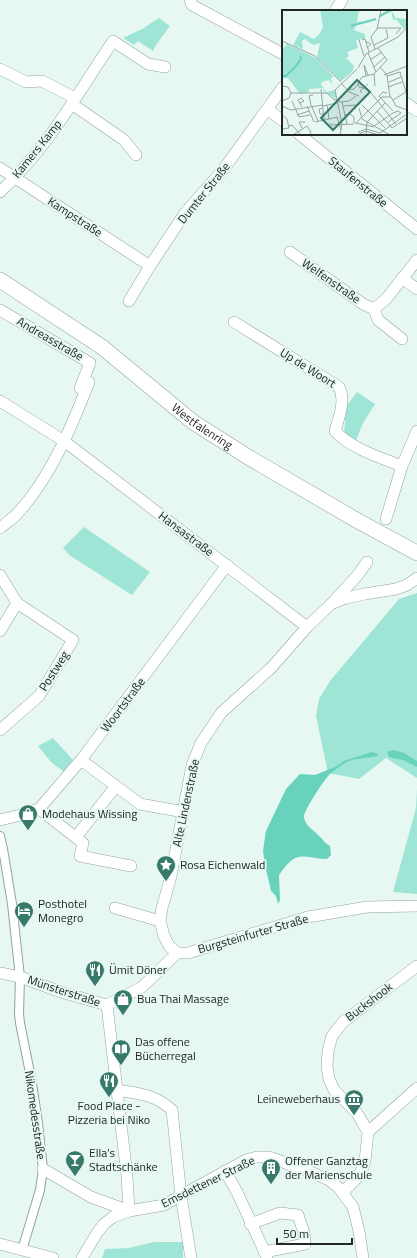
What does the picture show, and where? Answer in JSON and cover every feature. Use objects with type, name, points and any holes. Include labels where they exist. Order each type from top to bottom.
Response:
[{"type":"main road","name":"Westfalenring","points":[[0,280],[102,347],[193,422],[248,457],[417,553]]},
{"type":"street","points":[[190,0],[192,4],[282,53]]},
{"type":"street","points":[[336,10],[342,0]]},
{"type":"street","name":"Kamers Kamp","points":[[0,192],[15,178],[51,136],[113,41],[148,64],[165,67]]},
{"type":"street","points":[[0,70],[26,82],[42,82],[73,101],[124,140],[136,155]]},
{"type":"street","name":"Dumter Straße","points":[[129,301],[185,213],[224,170],[282,88]]},
{"type":"street","points":[[267,109],[282,120]]},
{"type":"street","name":"Staufenstraße","points":[[300,135],[417,229]]},
{"type":"street","name":"Kampstraße","points":[[0,168],[150,266]]},
{"type":"street","name":"Welfenstraße","points":[[290,252],[363,304],[374,309],[378,320],[402,340]]},
{"type":"street","name":"Welfenstraße","points":[[374,309],[386,299],[417,260]]},
{"type":"street","points":[[402,278],[417,289]]},
{"type":"street","name":"Andreasstraße","points":[[0,310],[90,362],[80,388],[84,396]]},
{"type":"street","name":"Up de Woort","points":[[234,322],[339,386],[342,394],[335,431],[342,439],[378,457],[402,466]]},
{"type":"street","points":[[0,528],[16,515],[38,488],[64,441],[89,382]]},
{"type":"street","name":"Hansastraße","points":[[0,401],[64,441],[307,627]]},
{"type":"street","points":[[386,518],[402,466],[417,432]]},
{"type":"street","name":"Alte Lindenstraße","points":[[177,953],[169,946],[164,936],[160,921],[184,812],[192,764],[201,743],[222,713],[272,667],[307,627],[357,576],[367,562]]},
{"type":"street","name":"Woortstraße","points":[[39,809],[81,760],[227,565]]},
{"type":"street","points":[[0,575],[16,603],[0,631]]},
{"type":"street","name":"Alte Lindenstraße","points":[[331,604],[346,598],[396,589],[407,585],[417,578]]},
{"type":"street","name":"Postweg","points":[[0,730],[38,696],[73,640],[16,603]]},
{"type":"street","points":[[81,760],[140,804],[184,812]]},
{"type":"street","points":[[76,837],[116,786]]},
{"type":"street","points":[[0,820],[39,809],[83,843],[80,856],[131,866]]},
{"type":"street","name":"Münsterstraße","points":[[0,836],[4,849],[12,904],[20,978],[64,993],[107,1005]]},
{"type":"street","name":"Burgsteinfurter Straße","points":[[177,953],[188,953],[308,917],[367,907],[417,906]]},
{"type":"street","points":[[115,908],[160,921]]},
{"type":"street","points":[[43,1169],[91,1196],[129,1211],[127,1176],[107,1005],[142,987],[177,953]]},
{"type":"street","name":"Buckshook","points":[[368,1132],[358,1113],[334,1090],[329,1079],[327,1059],[332,1036],[343,1022],[417,966]]},
{"type":"street","points":[[0,973],[20,978]]},
{"type":"street","name":"Nikomedesstraße","points":[[20,978],[20,1019],[37,1117],[43,1169],[40,1190],[22,1250]]},
{"type":"street","points":[[343,1192],[355,1180],[362,1170],[365,1161],[368,1132],[417,1088]]},
{"type":"street","points":[[117,1090],[151,1096],[163,1102],[172,1110],[181,1196],[191,1258]]},
{"type":"street","name":"Emsdettener Straße","points":[[82,1258],[97,1233],[104,1224],[113,1217],[129,1211],[164,1205],[246,1160],[257,1157],[269,1157],[329,1180],[343,1192],[353,1207],[359,1231],[363,1258]]},
{"type":"street","points":[[225,1171],[250,1224],[266,1255],[305,1244],[304,1233],[298,1215],[280,1213],[250,1224]]},
{"type":"street","points":[[0,1244],[53,1258]]},
{"type":"shaded area","points":[[159,18],[170,26],[153,51],[138,41],[134,45],[123,38],[142,29]]},
{"type":"shaded area","points":[[357,392],[375,404],[363,423],[356,441],[344,435],[346,407]]},
{"type":"shaded area","points":[[84,527],[150,572],[132,595],[69,555],[63,548]]},
{"type":"shaded area","points":[[417,593],[417,778],[386,758],[359,779],[328,773],[316,716],[319,699],[330,681],[399,599]]},
{"type":"shaded area","points":[[53,738],[73,760],[64,772],[51,762],[38,746]]},
{"type":"shaded area","points":[[393,750],[404,753],[417,761],[417,767],[403,760],[389,757],[387,752]]},
{"type":"shaded area","points":[[372,752],[378,754],[377,756],[352,760],[339,767],[329,775],[314,796],[304,817],[310,828],[330,846],[331,855],[327,859],[303,856],[290,862],[279,875],[280,900],[278,904],[276,896],[271,891],[263,851],[266,831],[286,789],[300,774],[315,775],[337,766],[344,761]]},
{"type":"shaded area","points":[[417,788],[417,894],[393,892],[416,808]]},
{"type":"shaded area","points":[[154,1242],[183,1242],[183,1258],[102,1258],[105,1249],[129,1248]]},
{"type":"place","name":"Modehaus Wissing","points":[[28,831]]},
{"type":"place","name":"Rosa Eichenwald","points":[[166,882]]},
{"type":"place","name":"Posthotel Monegro","points":[[24,928]]},
{"type":"place","name":"Ümit Döner","points":[[95,987]]},
{"type":"place","name":"Bua Thai Massage","points":[[123,1016]]},
{"type":"place","name":"Das offene Bücherregal","points":[[121,1066]]},
{"type":"place","name":"Food Place - Pizzeria bei Niko","points":[[109,1098]]},
{"type":"place","name":"Leineweberhaus","points":[[354,1116]]},
{"type":"place","name":"Ella's Stadtschänke","points":[[75,1177]]},
{"type":"place","name":"Offener Ganztag der Marienschule","points":[[271,1185]]}]
